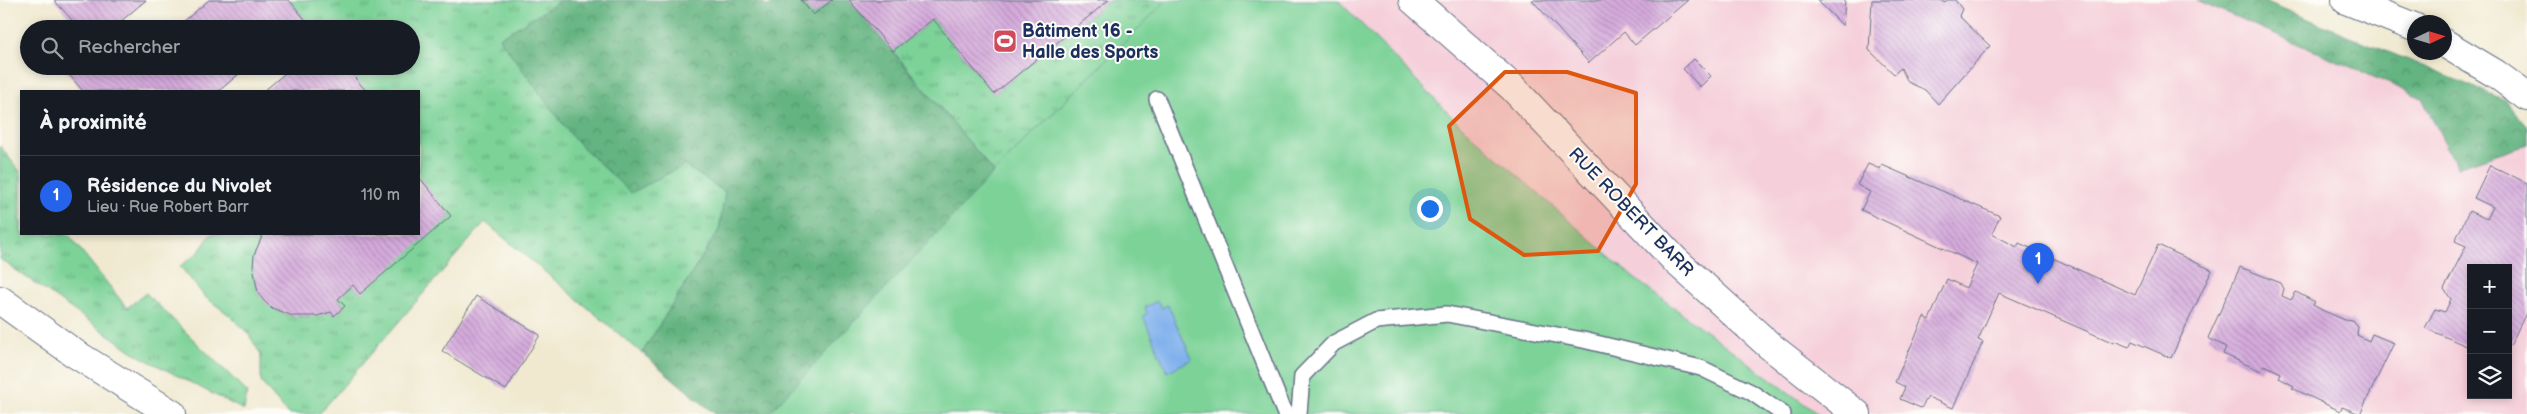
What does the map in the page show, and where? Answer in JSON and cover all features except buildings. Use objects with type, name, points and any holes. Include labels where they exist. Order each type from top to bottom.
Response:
[{"type":"street","name":"RUE ROBERT BARR","points":[[1413,0],[1512,87],[1676,261],[1770,346],[1857,414]]},
{"type":"street","points":[[2346,0],[2407,24]]},
{"type":"street","points":[[2452,48],[2496,74],[2527,97]]},
{"type":"street","points":[[0,300],[74,353],[172,414]]},
{"type":"lane","points":[[1157,98],[1285,414]]},
{"type":"lane","points":[[1299,414],[1302,376],[1334,343],[1376,321],[1447,314],[1583,340],[1701,368],[1751,392],[1784,414]]},
{"type":"highlighted area","points":[[1505,72],[1567,72],[1636,93],[1636,184],[1598,251],[1524,255],[1470,219],[1449,126]]},
{"type":"shaded area","points":[[1338,0],[2262,0],[2505,100],[2527,126],[2527,414],[1818,414],[1634,278],[1457,122]]},
{"type":"green space","points":[[289,0],[559,0],[554,5],[684,164],[726,192],[719,230],[642,353],[485,222],[319,414],[288,414],[261,382],[261,355],[248,333],[228,314],[205,297],[180,266],[198,253],[210,235],[263,235],[254,257],[253,266],[255,282],[260,294],[268,304],[278,311],[290,315],[303,317],[317,316],[331,312],[334,316],[345,306],[338,299],[353,285],[451,216],[420,178],[420,90],[365,90],[353,75],[420,75],[420,20],[306,20]]},
{"type":"green space","points":[[559,0],[761,0],[767,7],[776,0],[849,0],[994,172],[769,414],[715,414],[642,353],[719,230],[725,192],[684,165],[631,193],[574,139],[499,38],[554,5]]},
{"type":"green space","points":[[1110,0],[1168,0],[994,172],[893,51],[933,19],[994,94]]},
{"type":"green space","points":[[1167,0],[1338,0],[1457,122],[1634,278],[1818,414],[777,414],[772,410],[994,172]]},
{"type":"green space","points":[[2197,0],[2262,0],[2505,100],[2527,126],[2527,144],[2457,167],[2422,98]]},
{"type":"green space","points":[[0,146],[20,172],[20,235],[69,235],[127,308],[146,293],[247,392],[244,410],[139,356],[0,259]]},
{"type":"water","points":[[1157,301],[1162,308],[1168,305],[1192,359],[1167,372],[1143,316],[1147,313],[1145,307]]},
{"type":"place","name":"Bâtiment 16 - Halle des Sports","points":[[1005,41]]},
{"type":"place","name":"Résidence du Nivolet","points":[[2038,284]]}]
